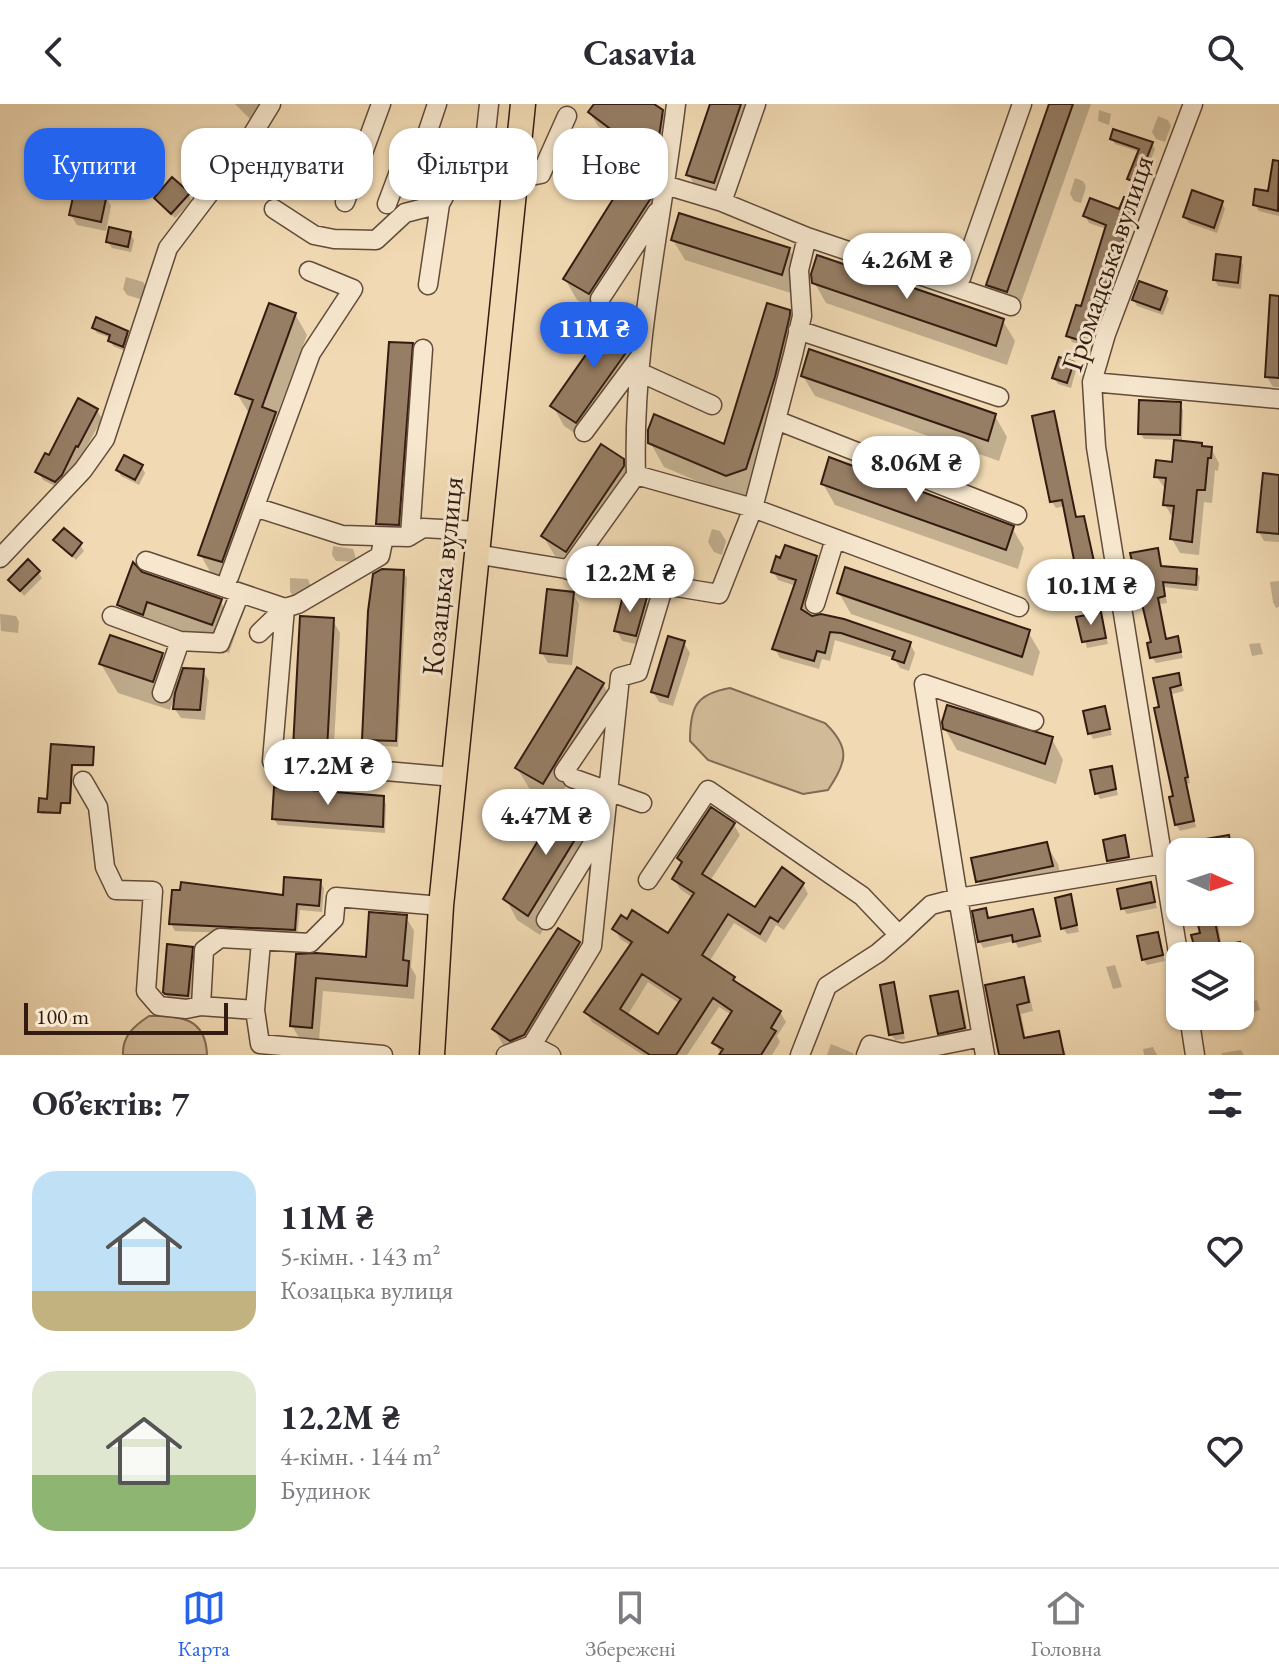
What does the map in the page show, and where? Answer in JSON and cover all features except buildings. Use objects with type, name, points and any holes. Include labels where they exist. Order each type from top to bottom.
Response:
[{"type":"main road","name":"Козацька вулиця","points":[[520,128],[523,104]]},
{"type":"main road","name":"Козацька вулиця","points":[[432,1055],[441,906],[513,200]]},
{"type":"street","points":[[0,558],[83,470],[105,439],[168,248],[246,145],[271,104]]},
{"type":"street","points":[[345,202],[381,104]]},
{"type":"street","points":[[387,204],[399,172],[421,152],[437,104]]},
{"type":"street","points":[[428,285],[440,204],[448,189],[474,165],[484,150],[489,104]]},
{"type":"street","points":[[668,161],[675,104]]},
{"type":"street","points":[[722,202],[756,104]]},
{"type":"street","points":[[961,278],[1022,104]]},
{"type":"street","name":"Громадська вулиця","points":[[1176,942],[1096,447],[1092,382],[1106,334],[1192,104]]},
{"type":"street","points":[[537,175],[541,174],[567,116]]},
{"type":"street","points":[[668,186],[722,202],[807,237],[1011,306]]},
{"type":"street","points":[[568,570],[636,475],[640,364],[662,200]]},
{"type":"street","points":[[274,209],[314,235],[376,240],[405,213],[440,204]]},
{"type":"street","points":[[600,299],[661,206]]},
{"type":"street","points":[[255,507],[342,535],[410,536],[423,528],[568,570],[719,594],[753,508],[802,316],[799,270],[807,237]]},
{"type":"street","points":[[112,616],[180,641],[220,643],[255,507],[311,353],[353,289],[309,271]]},
{"type":"street","points":[[798,330],[999,397]]},
{"type":"street","points":[[410,536],[423,349]]},
{"type":"street","points":[[640,364],[712,405]]},
{"type":"street","points":[[584,432],[640,364]]},
{"type":"street","points":[[1092,382],[1279,399]]},
{"type":"street","points":[[776,420],[1017,515]]},
{"type":"street","points":[[636,475],[753,508],[1019,607]]},
{"type":"street","points":[[259,633],[285,608],[298,604],[380,556],[384,537]]},
{"type":"street","points":[[815,604],[835,539]]},
{"type":"street","points":[[146,561],[235,585],[285,608]]},
{"type":"street","points":[[506,1055],[532,1045],[592,946],[620,677],[638,672],[664,585]]},
{"type":"street","points":[[285,608],[272,761],[454,777]]},
{"type":"street","points":[[162,693],[180,641]]},
{"type":"street","points":[[866,1055],[870,1045],[902,1053],[983,1046],[924,684],[1034,721]]},
{"type":"street","points":[[618,692],[568,775],[642,803]]},
{"type":"street","points":[[83,781],[98,807],[105,867],[116,890],[153,891],[146,991],[159,1006],[255,1010]]},
{"type":"street","points":[[648,880],[708,790],[862,896],[899,935]]},
{"type":"street","points":[[546,920],[605,824]]},
{"type":"street","points":[[800,1055],[827,986],[878,953],[931,905],[1163,864]]},
{"type":"street","points":[[201,1006],[204,950],[220,938],[310,943],[334,919],[336,897],[441,906]]},
{"type":"street","points":[[261,942],[255,1010],[260,1050],[383,1055]]},
{"type":"street","points":[[1191,1030],[1195,1055]]},
{"type":"street","points":[[532,1045],[551,1055]]},
{"type":"shaded area","points":[[730,688],[825,723],[839,740],[843,755],[839,771],[828,790],[803,794],[708,760],[690,741],[693,711],[709,694]]},
{"type":"shaded area","points":[[149,1016],[171,1016],[189,1021],[202,1033],[207,1055],[123,1055],[130,1032]]}]
